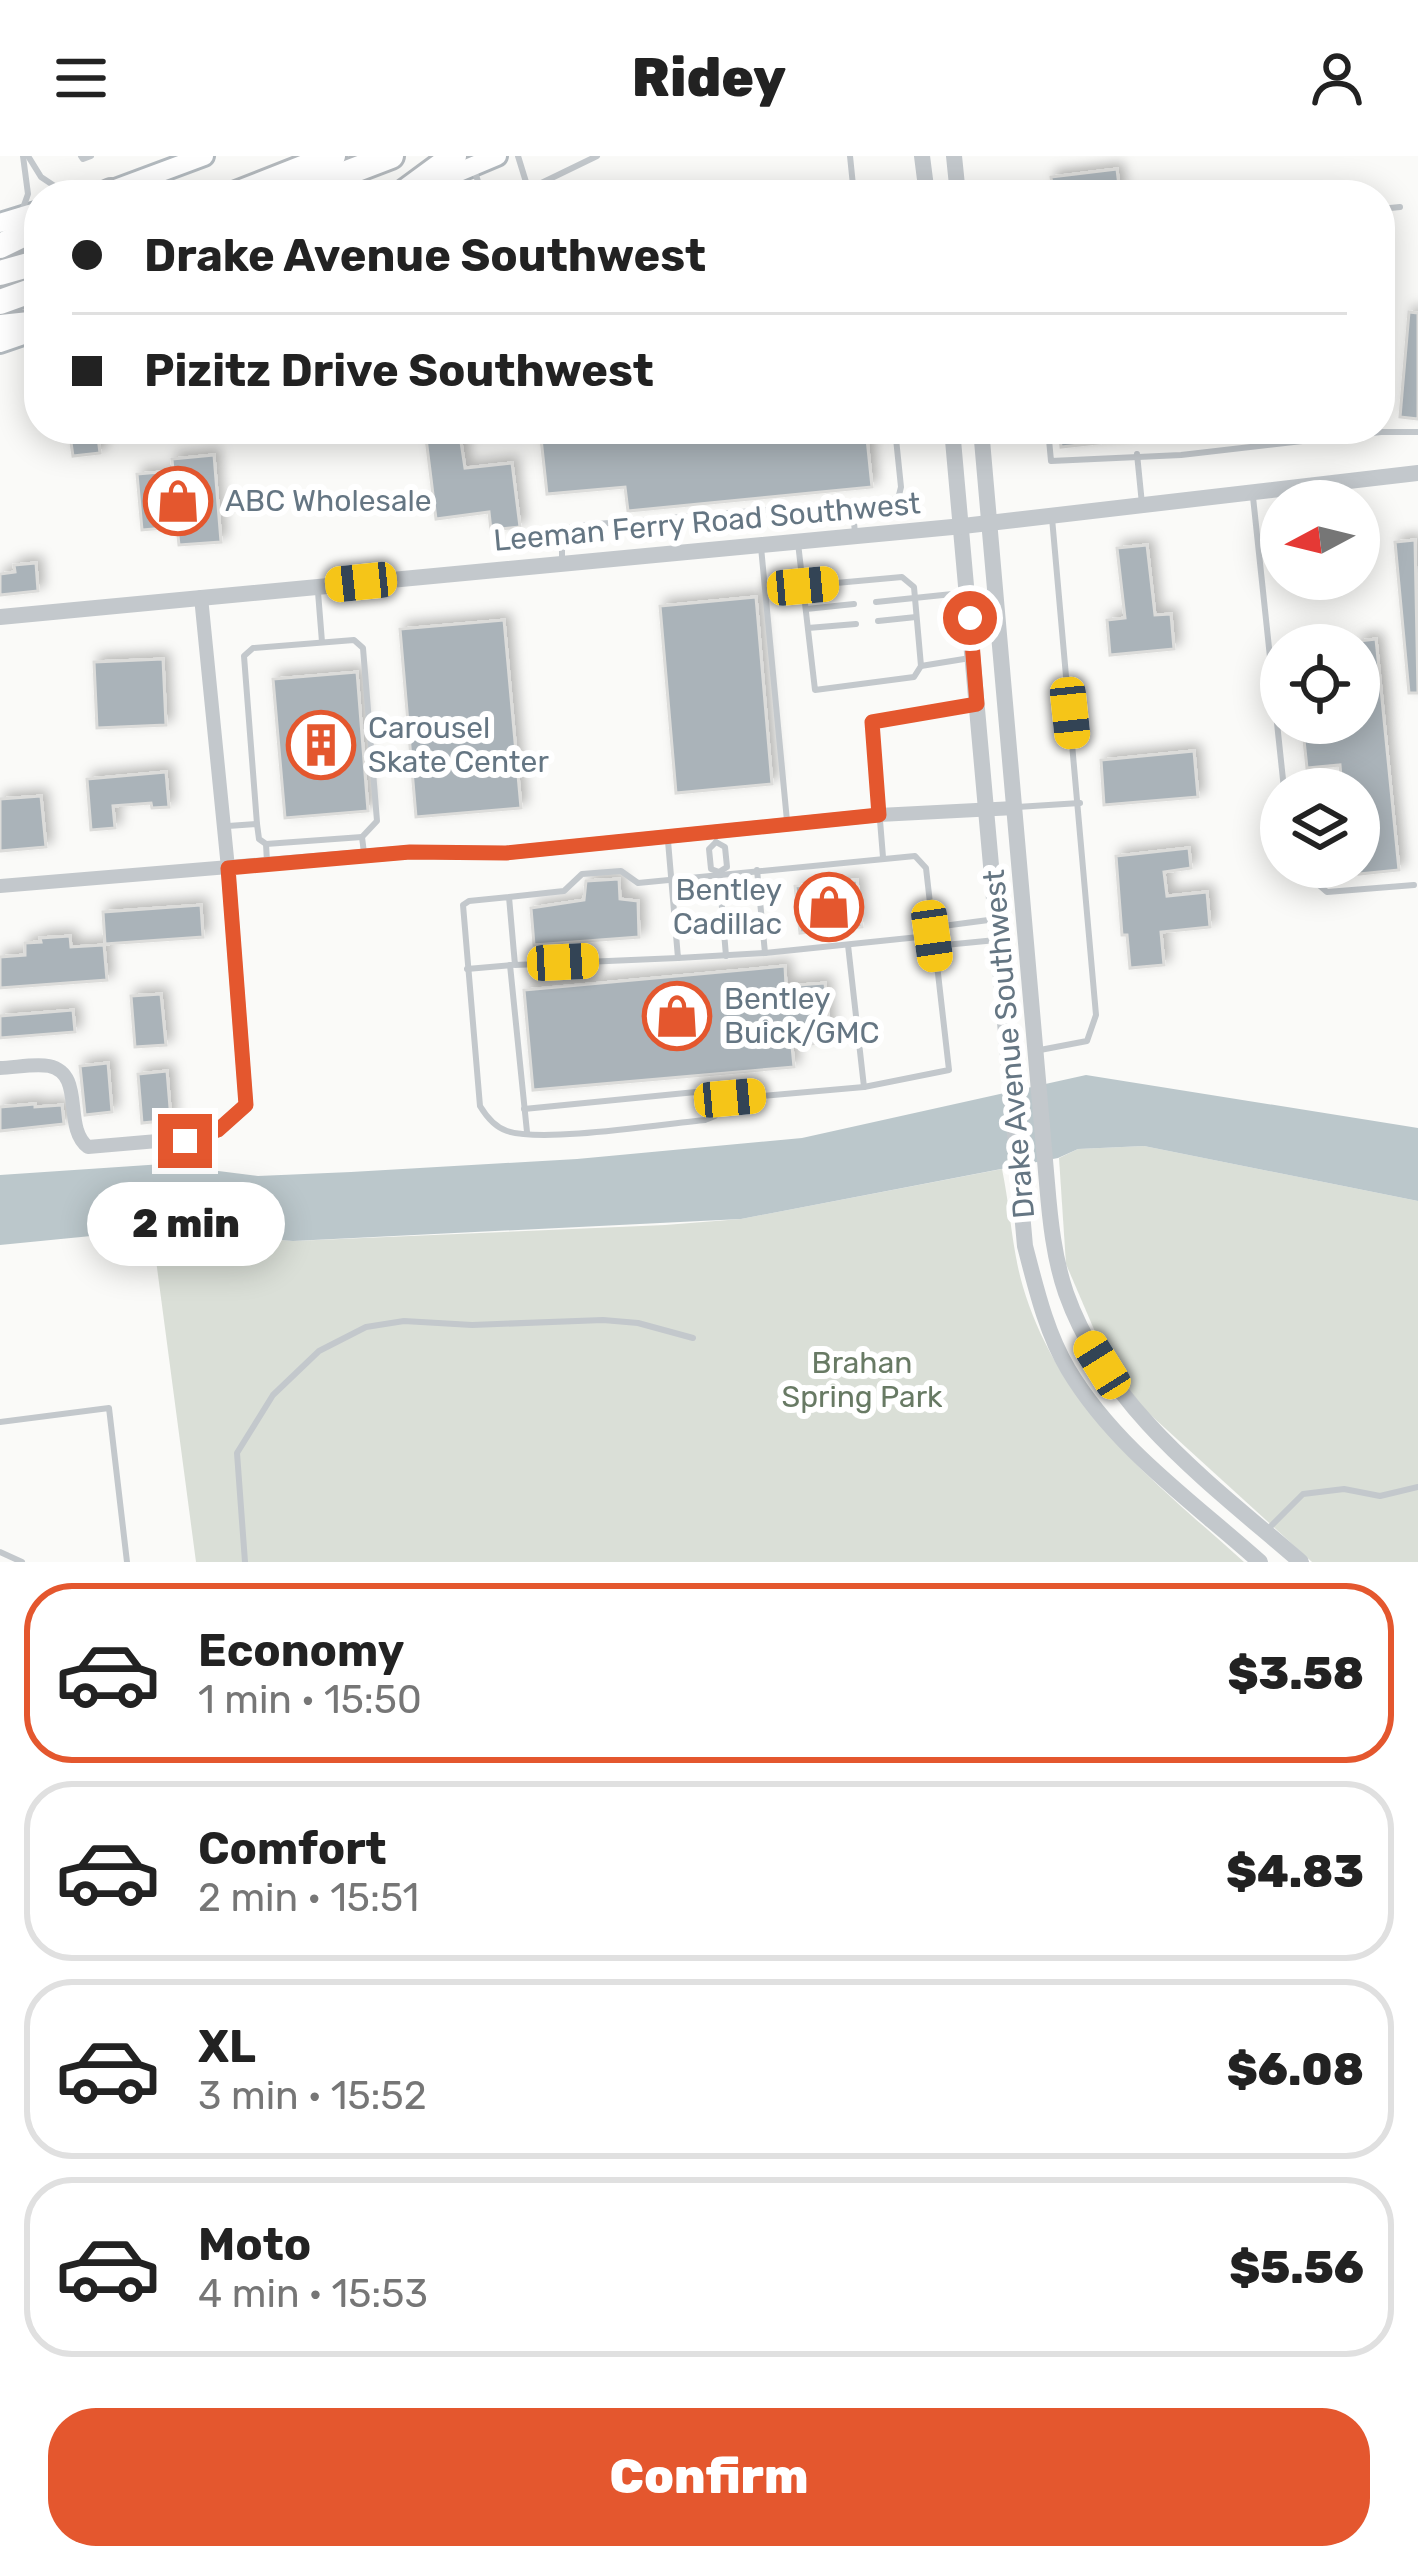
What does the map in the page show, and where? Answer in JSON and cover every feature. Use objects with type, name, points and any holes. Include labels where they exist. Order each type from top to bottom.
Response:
[{"type":"highway","points":[[272,180],[333,156]]},
{"type":"highway","points":[[329,180],[392,156]]},
{"type":"highway","points":[[429,180],[463,161]]},
{"type":"highway","points":[[0,246],[24,226]]},
{"type":"main road","points":[[141,180],[204,156]]},
{"type":"main road","points":[[463,161],[497,156]]},
{"type":"street","name":"Drake Avenue Southwest","points":[[954,444],[1025,1246],[1044,1318],[1066,1366],[1116,1434],[1260,1562]]},
{"type":"street","name":"Drake Avenue Southwest","points":[[982,444],[1045,1164],[1058,1265],[1088,1344],[1115,1386],[1152,1429],[1300,1562]]},
{"type":"street","name":"Leeman Ferry Road Southwest","points":[[0,617],[798,543],[1418,473]]},
{"type":"street","points":[[0,1069],[49,1066],[62,1073],[71,1087],[74,1129],[88,1147],[204,1137],[246,1105],[201,598]]},
{"type":"street","points":[[0,886],[364,856],[506,853],[715,837],[879,815],[1015,808]]},
{"type":"lane","points":[[25,156],[45,180]]},
{"type":"lane","points":[[81,156],[91,156]]},
{"type":"lane","points":[[552,180],[596,156]]},
{"type":"lane","points":[[1395,208],[1400,207]]},
{"type":"lane","points":[[562,562],[562,533],[573,526],[898,499],[902,488],[897,444]]},
{"type":"lane","points":[[1050,444],[1052,461],[1272,444]]},
{"type":"lane","points":[[1137,454],[1142,504]]},
{"type":"lane","points":[[1252,494],[1282,768]]},
{"type":"lane","points":[[852,506],[856,536]]},
{"type":"lane","points":[[1036,1050],[1087,1041],[1096,1015],[1052,513]]},
{"type":"lane","points":[[798,543],[815,690],[914,677],[921,666],[914,587],[902,578],[803,586]]},
{"type":"lane","points":[[761,545],[787,824]]},
{"type":"lane","points":[[317,586],[322,642]]},
{"type":"lane","points":[[876,602],[968,593]]},
{"type":"lane","points":[[806,609],[854,604]]},
{"type":"lane","points":[[878,621],[917,616]]},
{"type":"lane","points":[[808,628],[856,624]]},
{"type":"lane","points":[[266,844],[362,836],[377,821],[364,648],[354,640],[253,648],[244,656],[257,824],[268,865]]},
{"type":"lane","points":[[921,666],[973,658]]},
{"type":"lane","points":[[883,857],[872,722],[977,704]]},
{"type":"lane","points":[[1015,808],[1080,803]]},
{"type":"lane","points":[[224,827],[257,824]]},
{"type":"lane","points":[[362,836],[364,856]]},
{"type":"lane","points":[[668,837],[678,958]]},
{"type":"lane","points":[[715,837],[709,849],[711,869],[720,873]]},
{"type":"lane","points":[[524,1109],[706,1091],[715,1100],[715,1116],[705,1120],[509,1132],[487,1116],[480,1106],[467,969],[464,905],[469,901],[564,891],[582,874],[622,871],[638,883],[906,855],[924,862],[949,1070],[864,1087],[715,1100]]},
{"type":"lane","points":[[757,870],[765,953]]},
{"type":"lane","points":[[720,873],[726,956]]},
{"type":"lane","points":[[1380,888],[1414,885]]},
{"type":"lane","points":[[1322,888],[1327,892],[1377,888]]},
{"type":"lane","points":[[508,897],[526,1132]]},
{"type":"lane","points":[[467,969],[765,953],[935,936],[943,926],[996,919]]},
{"type":"lane","points":[[935,936],[945,945],[998,940]]},
{"type":"lane","points":[[848,945],[864,1087]]},
{"type":"lane","points":[[245,1562],[237,1453],[273,1394],[319,1352],[366,1327],[404,1321],[472,1325],[603,1320],[693,1338]]},
{"type":"lane","points":[[0,1422],[109,1408],[127,1562]]},
{"type":"lane","points":[[1266,1532],[1303,1494],[1344,1489],[1380,1496],[1418,1487]]},
{"type":"lane","points":[[0,1552],[22,1562]]},
{"type":"green space","points":[[1144,1146],[1418,1201],[1418,1562],[1312,1562],[1144,1409],[1108,1362],[1066,1264],[1059,1158],[1078,1149]]},
{"type":"green space","name":"Brahan Spring Park","points":[[1002,1169],[1023,1287],[1060,1370],[1113,1440],[1244,1562],[196,1562],[152,1230],[293,1241],[665,1225],[741,1219]]},
{"type":"shaded area","points":[[1086,1075],[1418,1128],[1418,1201],[1144,1146],[1078,1149],[1058,1158],[741,1219],[293,1241],[152,1230],[0,1245],[0,1175],[163,1164],[258,1176],[577,1159],[802,1138]]},
{"type":"building","points":[[1117,169],[1118,180],[1051,180]]},
{"type":"building","points":[[1409,312],[1418,313],[1418,419],[1400,417]]},
{"type":"building","points":[[71,444],[99,444],[100,453],[73,456]]},
{"type":"building","points":[[427,444],[461,444],[465,468],[512,463],[520,527],[491,530],[489,512],[436,519]]},
{"type":"building","points":[[542,444],[868,444],[872,487],[628,511],[625,487],[547,494]]},
{"type":"building","name":"ABC Wholesale","points":[[214,455],[221,542],[179,545],[177,527],[142,530],[137,474],[173,471],[172,459]]},
{"type":"building","points":[[1415,540],[1418,693],[1409,693],[1395,542]]},
{"type":"building","points":[[1147,545],[1155,615],[1171,614],[1174,649],[1110,655],[1107,620],[1125,618],[1117,548]]},
{"type":"building","points":[[36,563],[38,591],[0,595],[0,574],[15,572],[14,565]]},
{"type":"building","points":[[756,597],[772,784],[676,793],[660,606]]},
{"type":"building","points":[[504,620],[521,808],[416,817],[400,629]]},
{"type":"building","points":[[163,659],[166,725],[97,728],[94,662]]},
{"type":"building","name":"Carousel Skate Center","points":[[357,672],[368,811],[285,818],[273,679]]},
{"type":"building","points":[[1380,679],[1399,870],[1380,872],[1380,768],[1307,768],[1304,744],[1380,744]]},
{"type":"building","points":[[1194,751],[1198,797],[1104,805],[1101,760]]},
{"type":"building","points":[[166,772],[169,807],[152,808],[151,803],[113,806],[115,828],[91,830],[87,779]]},
{"type":"building","points":[[41,796],[46,847],[0,851],[0,799]]},
{"type":"building","points":[[1189,848],[1191,868],[1164,872],[1167,896],[1207,892],[1210,927],[1161,932],[1164,965],[1130,968],[1127,935],[1122,935],[1116,856]]},
{"type":"building","points":[[619,879],[620,899],[638,901],[639,937],[534,945],[531,908],[584,900],[586,881]]},
{"type":"building","name":"Bentley Cadillac","points":[[857,880],[862,927],[800,933],[795,886]]},
{"type":"building","points":[[201,905],[203,937],[105,944],[103,912]]},
{"type":"building","points":[[70,936],[71,947],[104,945],[107,980],[0,988],[0,957],[25,955],[25,943],[41,942],[40,938]]},
{"type":"building","name":"Bentley Buick/GMC","points":[[785,966],[786,986],[825,983],[831,1042],[792,1046],[794,1067],[533,1090],[524,990]]},
{"type":"building","points":[[161,994],[166,1045],[135,1047],[131,996]]},
{"type":"building","points":[[73,1010],[75,1032],[0,1038],[0,1016]]},
{"type":"building","points":[[108,1063],[112,1112],[85,1115],[80,1066]]},
{"type":"building","points":[[167,1071],[171,1120],[142,1123],[138,1074]]},
{"type":"building","points":[[62,1105],[64,1124],[0,1131],[0,1107]]},
{"type":"place","name":"ABC Wholesale","points":[[178,501]]},
{"type":"place","name":"Carousel Skate Center","points":[[321,745]]},
{"type":"place","name":"Bentley Cadillac","points":[[829,907]]},
{"type":"place","name":"Bentley Buick/GMC","points":[[677,1016]]},
{"type":"route","points":[[185,1141],[218,1130],[246,1105],[228,868],[410,852],[506,853],[879,815],[872,722],[977,704],[970,618]]}]
